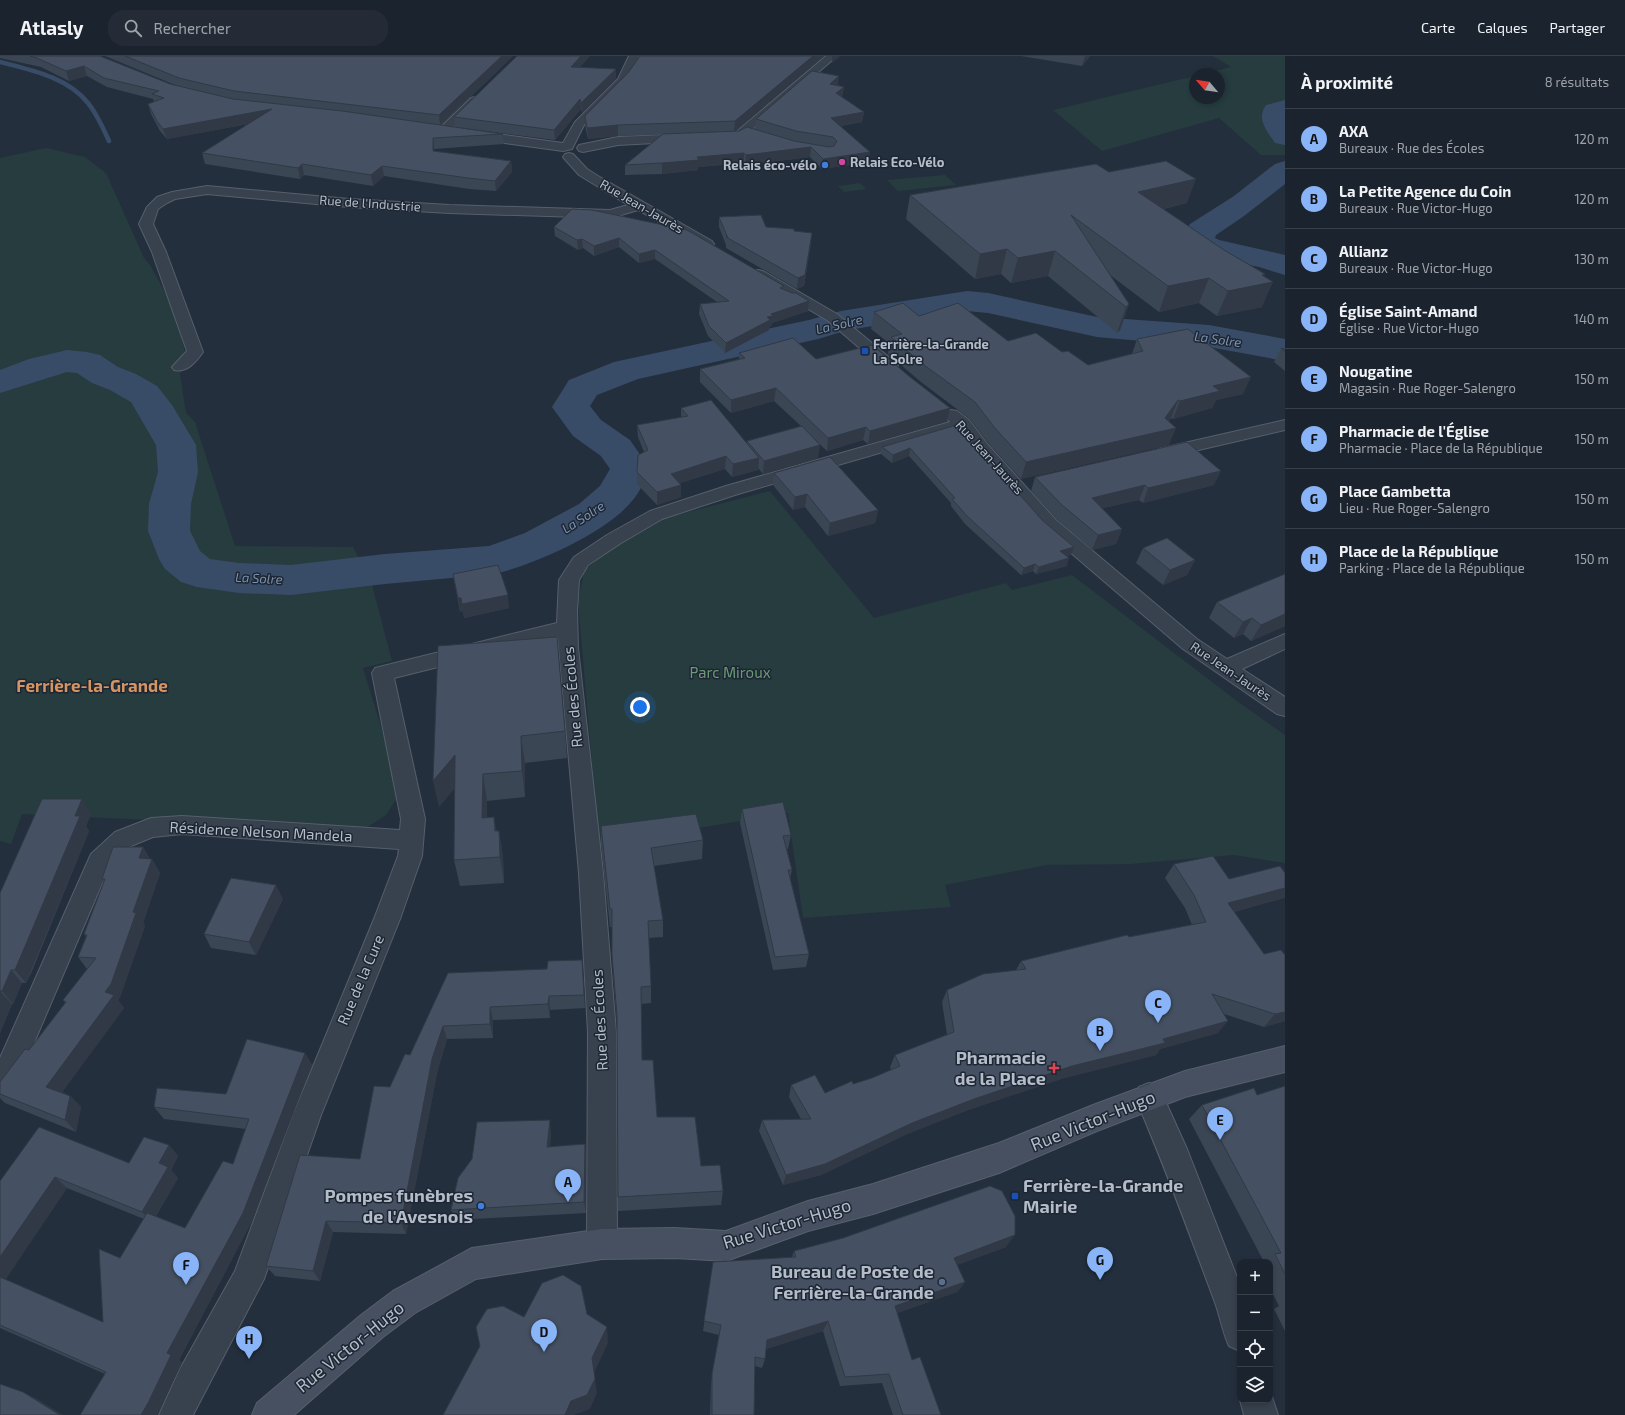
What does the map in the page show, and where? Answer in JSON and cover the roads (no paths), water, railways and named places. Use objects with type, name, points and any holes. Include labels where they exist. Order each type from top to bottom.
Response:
[{"type":"street","points":[[573,151],[580,124],[623,80],[634,56]]},
{"type":"street","points":[[740,133],[832,56]]},
{"type":"street","points":[[483,93],[441,130],[573,151],[618,141],[704,137],[740,133],[758,135]]},
{"type":"street","name":"Rue Jean-Jaurès","points":[[573,151],[583,172],[639,206],[719,251]]},
{"type":"street","name":"Rue de l'Industrie","points":[[180,366],[195,352],[159,252],[146,224],[153,207],[162,200],[172,196],[207,190],[349,203],[448,209],[611,214],[639,206]]},
{"type":"street","points":[[744,266],[838,322],[902,376]]},
{"type":"street","name":"Rue Jean-Jaurès","points":[[938,405],[963,424],[982,449],[1025,485],[1049,524],[1098,567],[1190,644],[1285,708]]},
{"type":"street","name":"Rue des Écoles","points":[[602,1244],[602,1032],[591,873],[567,628],[569,580],[581,561],[614,539],[656,515],[732,490],[963,424]]},
{"type":"street","points":[[1147,457],[1285,425]]},
{"type":"street","name":"Rue de la Cure","points":[[176,1415],[192,1381],[248,1279],[307,1115],[387,919],[410,856],[413,819],[382,673],[567,628]]},
{"type":"street","points":[[1226,668],[1285,641]]},
{"type":"street","name":"Résidence Nelson Mandela","points":[[0,1081],[7,1074],[100,861],[123,838],[151,828],[182,825],[411,840]]},
{"type":"street","name":"Rue Victor-Hugo","points":[[269,1415],[372,1326],[404,1302],[472,1264],[602,1244],[675,1243],[726,1246],[808,1216],[873,1199],[999,1158],[1092,1119],[1185,1084],[1285,1059]]},
{"type":"street","points":[[1149,1097],[1172,1149],[1232,1305],[1239,1331]]},
{"type":"street","points":[[1258,1403],[1261,1415]]},
{"type":"waterway","points":[[0,62],[48,76],[70,87],[91,107],[100,121],[109,141]]},
{"type":"waterway","name":"La Solre","points":[[1285,108],[1275,111],[1274,119],[1285,137]]},
{"type":"waterway","name":"La Solre","points":[[1285,170],[1244,202],[1201,231],[1199,241],[1209,248],[1265,259],[1285,265]]},
{"type":"waterway","name":"La Solre","points":[[0,382],[42,367],[67,361],[87,363],[105,375],[123,382],[144,394],[153,405],[176,445],[178,472],[170,504],[169,531],[181,559],[197,572],[239,578],[291,580],[385,569],[495,560],[540,543],[594,513],[617,493],[630,469],[616,448],[587,428],[571,407],[582,388],[627,370],[818,329],[841,321],[967,301],[988,303],[1097,327],[1209,336],[1285,350]]},
{"type":"place","name":"Relais Eco-Vélo","points":[[842,162]]},
{"type":"place","name":"Relais éco-vélo","points":[[825,165]]},
{"type":"place","name":"Ferrière-la-Grande La Solre","points":[[865,351]]},
{"type":"place","name":"Allianz","points":[[1158,1023]]},
{"type":"place","name":"La Petite Agence du Coin","points":[[1100,1051]]},
{"type":"place","name":"Pharmacie de la Place","points":[[1054,1068]]},
{"type":"place","name":"Nougatine","points":[[1220,1140]]},
{"type":"place","name":"Ferrière-la-Grande Mairie","points":[[1015,1196]]},
{"type":"place","name":"AXA","points":[[568,1202]]},
{"type":"place","name":"Pompes funèbres de l'Avesnois","points":[[481,1206]]},
{"type":"place","name":"Place Gambetta","points":[[1100,1280]]},
{"type":"place","name":"Bureau de Poste de Ferrière-la-Grande","points":[[942,1282]]},
{"type":"place","name":"Pharmacie de l'Église","points":[[186,1285]]},
{"type":"place","name":"Église Saint-Amand","points":[[544,1352]]},
{"type":"place","name":"Place de la République","points":[[249,1359]]},
{"type":"district","name":"Ferrière-la-Grande","points":[[92,686]]},
{"type":"park label","name":"Parc Miroux","points":[[730,673]]}]
